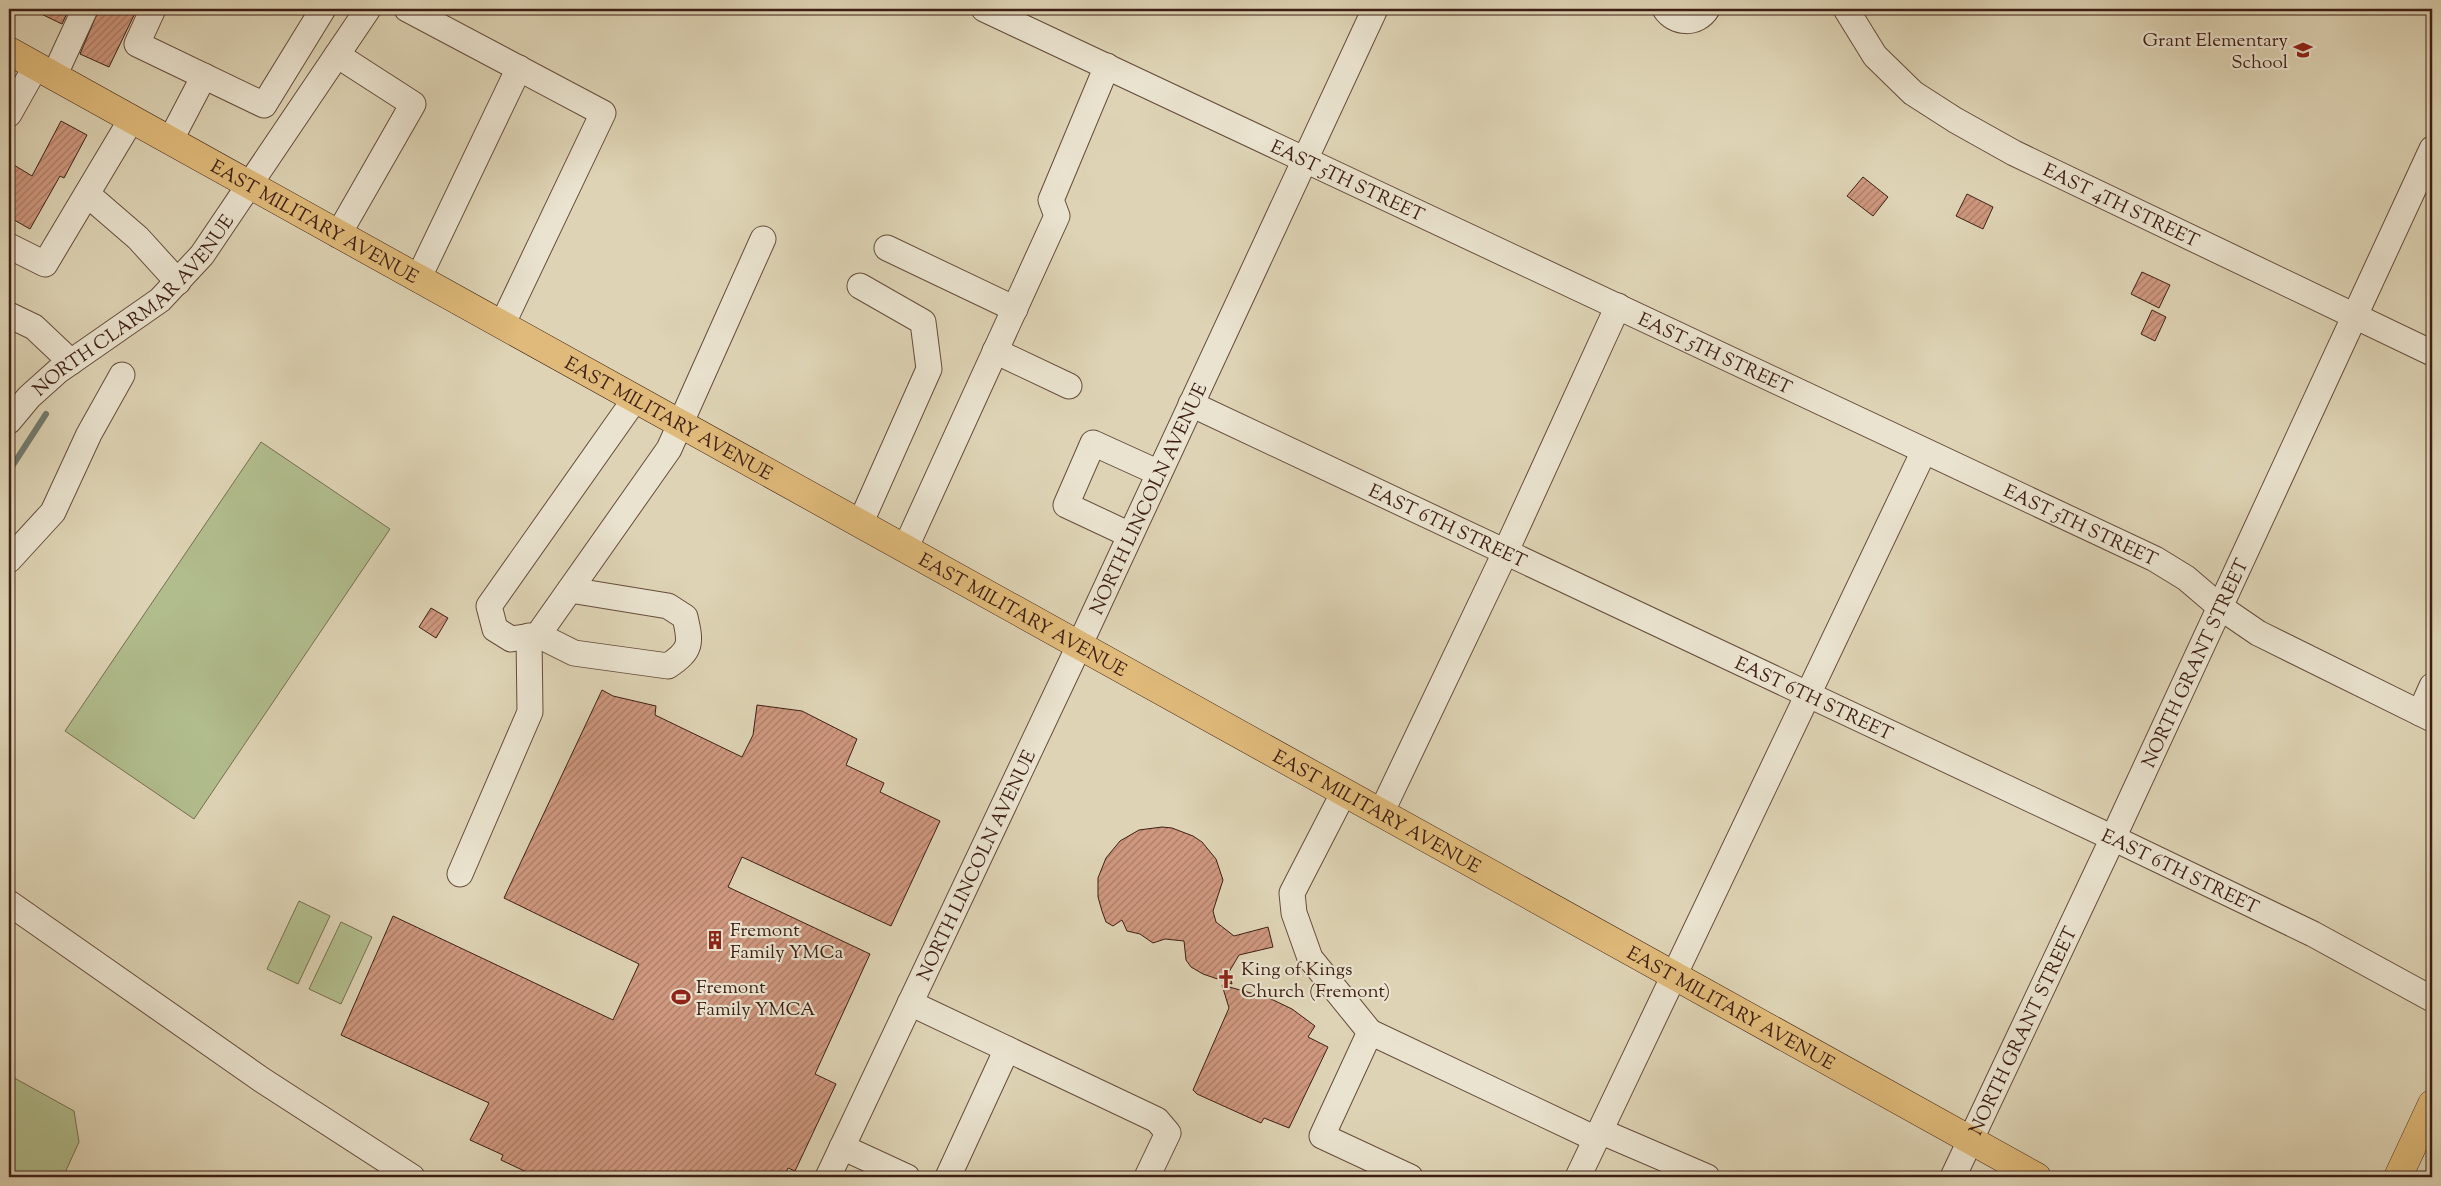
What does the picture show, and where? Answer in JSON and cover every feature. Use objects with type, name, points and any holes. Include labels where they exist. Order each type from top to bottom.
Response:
[{"type":"main road","name":"EAST MILITARY AVENUE","points":[[9,51],[1079,646],[1675,974],[2037,1177]]},
{"type":"main road","points":[[2398,1177],[2432,1104]]},
{"type":"street","points":[[11,106],[46,71],[85,9]]},
{"type":"street","points":[[153,9],[137,44],[264,105],[323,9]]},
{"type":"street","points":[[407,9],[603,113],[502,325]]},
{"type":"street","name":"NORTH LINCOLN AVENUE","points":[[828,1177],[1079,646],[1375,9]]},
{"type":"street","points":[[1665,9],[1673,17],[1690,21],[1698,18],[1707,9]]},
{"type":"street","name":"EAST 4TH STREET","points":[[1846,9],[1875,56],[1913,92],[1955,120],[2014,153],[2353,317],[2432,353]]},
{"type":"street","name":"NORTH CLARMAR AVENUE","points":[[9,421],[29,397],[71,362],[153,305],[178,282],[202,255],[337,55],[362,10]]},
{"type":"street","name":"EAST 5TH STREET","points":[[997,11],[1107,66],[2155,559],[2186,578],[2220,607],[2274,642],[2426,716]]},
{"type":"street","points":[[337,55],[413,104],[338,235]]},
{"type":"street","points":[[905,549],[1058,216],[1051,200],[1107,66]]},
{"type":"street","points":[[418,279],[519,68]]},
{"type":"street","points":[[170,141],[204,76]]},
{"type":"street","points":[[9,246],[45,264],[131,120]]},
{"type":"street","name":"NORTH GRANT STREET","points":[[1953,1177],[2113,838],[2432,149]]},
{"type":"street","points":[[87,194],[138,238],[178,282]]},
{"type":"street","points":[[460,874],[530,712],[533,636],[570,590],[669,449],[764,239]]},
{"type":"street","points":[[887,248],[1015,309]]},
{"type":"street","points":[[860,286],[923,322],[929,369],[860,524]]},
{"type":"street","points":[[1381,813],[1505,553],[1618,306]]},
{"type":"street","points":[[9,315],[34,328],[71,362]]},
{"type":"street","points":[[996,351],[1069,386]]},
{"type":"street","points":[[9,560],[53,512],[89,434],[122,375]]},
{"type":"street","points":[[570,590],[668,606],[685,617],[690,640],[684,656],[668,666],[574,653],[533,636],[511,639],[495,629],[489,606],[635,399]]},
{"type":"street","name":"EAST 6TH STREET","points":[[1191,404],[2113,838],[2313,934],[2432,999]]},
{"type":"street","points":[[1130,536],[1066,505],[1093,443],[1159,473]]},
{"type":"street","points":[[1578,1177],[1810,694],[1924,451]]},
{"type":"street","points":[[2426,716],[2432,686]]},
{"type":"street","points":[[1344,792],[1292,893],[1294,913],[1310,958],[1370,1032],[1598,1135],[1707,1177]]},
{"type":"street","points":[[9,903],[262,1080],[412,1177]]},
{"type":"street","points":[[910,1002],[1157,1120],[1168,1133],[1147,1177]]},
{"type":"street","points":[[1370,1032],[1322,1136],[1410,1177]]},
{"type":"street","points":[[948,1177],[1007,1049]]},
{"type":"street","points":[[842,1147],[907,1177]]},
{"type":"green space","points":[[261,442],[390,529],[194,819],[65,731]]},
{"type":"green space","points":[[299,901],[330,916],[298,984],[267,969]]},
{"type":"green space","points":[[341,922],[372,937],[341,1004],[309,989]]},
{"type":"green space","points":[[9,1075],[74,1111],[79,1142],[63,1177],[9,1177]]},
{"type":"building","points":[[31,9],[69,9],[62,24]]},
{"type":"building","points":[[99,9],[137,9],[109,67],[80,54]]},
{"type":"building","points":[[61,121],[87,135],[64,178],[60,176],[30,229],[9,217],[9,162],[32,176]]},
{"type":"building","points":[[1863,177],[1888,197],[1873,216],[1847,196]]},
{"type":"building","points":[[1967,194],[1993,207],[1983,229],[1956,216]]},
{"type":"building","points":[[2142,272],[2170,285],[2159,308],[2131,294]]},
{"type":"building","points":[[2152,310],[2166,317],[2155,341],[2141,334]]},
{"type":"building","points":[[431,608],[448,618],[436,638],[419,627]]},
{"type":"building","name":"Fremont Family YMCa","points":[[602,690],[613,696],[656,706],[655,715],[742,757],[753,735],[757,705],[802,711],[857,739],[846,765],[884,783],[880,792],[940,821],[891,926],[742,857],[728,887],[870,954],[815,1074],[836,1084],[795,1171],[788,1168],[784,1177],[537,1177],[501,1160],[503,1155],[470,1140],[489,1103],[341,1035],[393,916],[613,1020],[639,964],[504,898]]},
{"type":"building","points":[[1162,827],[1172,828],[1193,836],[1202,842],[1216,859],[1223,880],[1213,911],[1216,922],[1234,936],[1268,927],[1273,947],[1239,955],[1229,972],[1232,984],[1203,974],[1191,967],[1186,960],[1184,941],[1165,939],[1153,943],[1140,934],[1127,931],[1122,920],[1113,926],[1106,922],[1098,897],[1098,878],[1106,858],[1120,841],[1139,830]]},
{"type":"building","points":[[1222,985],[1269,998],[1292,1009],[1315,1026],[1308,1037],[1328,1047],[1289,1128],[1264,1118],[1261,1123],[1197,1094],[1193,1090],[1229,1008]]},
{"type":"waterway","points":[[9,471],[46,414]]},
{"type":"place","name":"Grant Elementary School","points":[[2303,50]]},
{"type":"place","name":"Fremont Family YMCa","points":[[715,940]]},
{"type":"place","name":"King of Kings Church (Fremont)","points":[[1226,979]]},
{"type":"place","name":"Fremont Family YMCA","points":[[681,997]]}]
